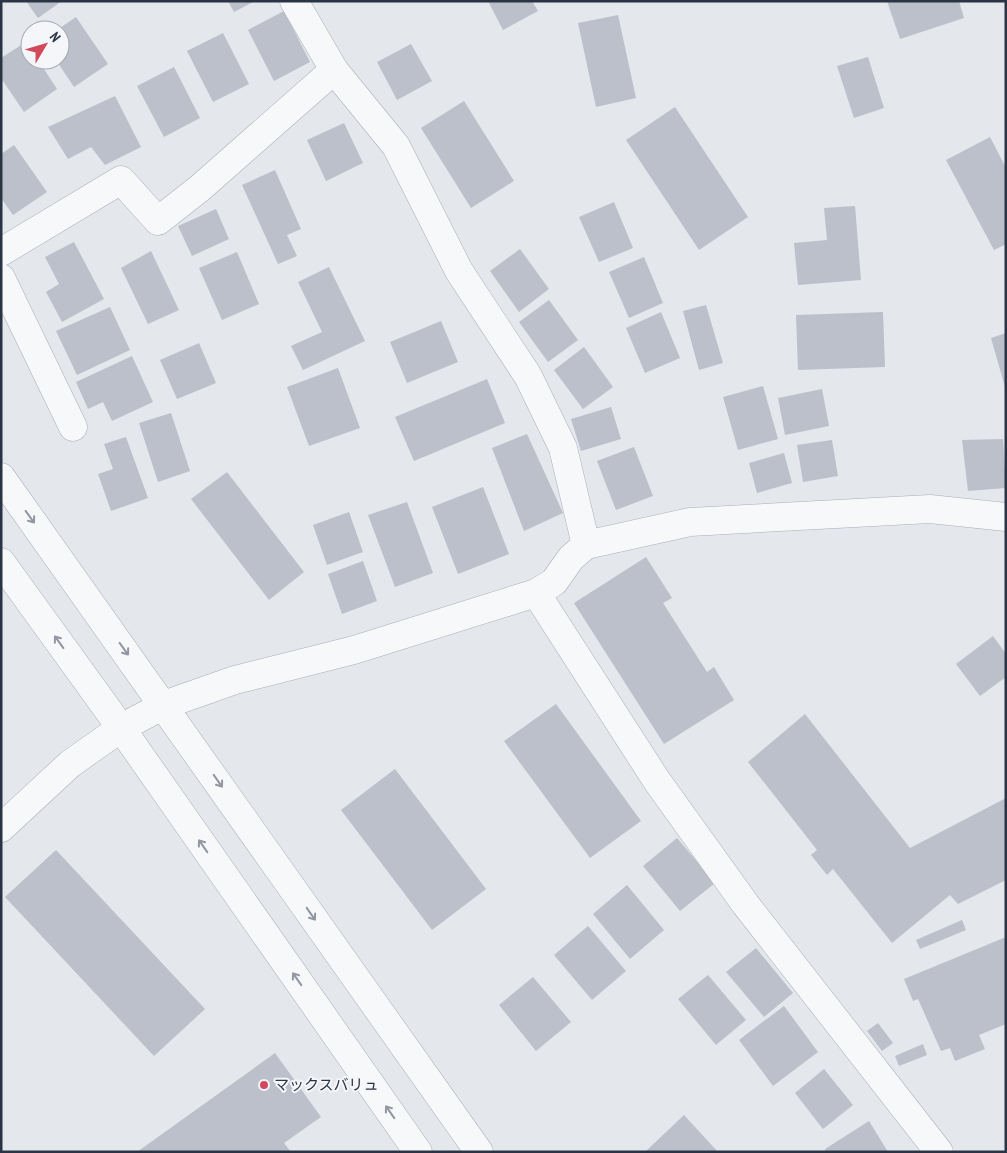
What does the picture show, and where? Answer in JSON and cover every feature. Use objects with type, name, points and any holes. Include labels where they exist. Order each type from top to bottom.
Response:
[{"type":"street","points":[[294,1],[334,70],[396,146],[459,272],[528,376],[563,448],[586,544]]},
{"type":"street","points":[[1,252],[121,180],[158,221],[200,188],[334,70]]},
{"type":"street","points":[[1,278],[73,427]]},
{"type":"street","points":[[1,477],[479,1152]]},
{"type":"street","points":[[1,828],[70,764],[121,728],[164,705],[235,680],[354,650],[536,593],[554,582],[571,558],[586,544],[690,522],[930,509],[1006,516]]},
{"type":"street","points":[[1,562],[121,728],[418,1152]]},
{"type":"street","points":[[536,593],[657,781],[724,874],[939,1152]]},
{"type":"building","points":[[26,1],[62,1],[38,18]]},
{"type":"building","points":[[228,1],[255,1],[234,12]]},
{"type":"building","points":[[488,1],[532,1],[538,11],[503,30]]},
{"type":"building","points":[[887,1],[959,1],[964,18],[900,39]]},
{"type":"building","points":[[284,11],[310,62],[274,81],[248,30]]},
{"type":"building","points":[[618,15],[636,98],[596,107],[578,23]]},
{"type":"building","points":[[76,17],[108,64],[74,87],[63,70],[70,70],[70,21]]},
{"type":"building","points":[[223,33],[249,84],[213,102],[187,51]]},
{"type":"building","points":[[411,44],[432,81],[397,100],[377,62]]},
{"type":"building","points":[[20,46],[20,70],[45,70],[57,89],[24,112],[1,78],[1,58]]},
{"type":"building","points":[[868,57],[884,108],[854,118],[837,66]]},
{"type":"building","points":[[174,67],[200,118],[164,137],[137,86]]},
{"type":"building","points":[[115,96],[141,147],[105,165],[91,147],[68,159],[48,127]]},
{"type":"building","points":[[464,101],[514,181],[471,208],[421,128]]},
{"type":"building","points":[[675,107],[748,217],[699,250],[626,140]]},
{"type":"building","points":[[344,123],[363,163],[326,181],[307,140]]},
{"type":"building","points":[[990,137],[1006,168],[1006,244],[994,250],[946,160]]},
{"type":"building","points":[[14,145],[47,192],[13,215],[1,198],[1,154]]},
{"type":"building","points":[[275,170],[301,229],[287,235],[297,256],[278,264],[242,185]]},
{"type":"building","points":[[614,202],[633,248],[599,262],[579,217]]},
{"type":"building","points":[[855,206],[861,280],[798,285],[794,243],[827,240],[824,208]]},
{"type":"building","points":[[216,209],[229,239],[192,256],[178,226]]},
{"type":"building","points":[[74,242],[104,299],[62,322],[46,292],[59,284],[45,257]]},
{"type":"building","points":[[520,249],[549,289],[519,312],[490,271]]},
{"type":"building","points":[[151,251],[179,310],[148,324],[121,268]]},
{"type":"building","points":[[237,252],[259,304],[222,320],[199,268]]},
{"type":"building","points":[[644,257],[663,303],[629,318],[609,272]]},
{"type":"building","points":[[329,267],[365,341],[303,370],[291,346],[322,332],[298,282]]},
{"type":"building","points":[[549,300],[578,340],[548,362],[519,322]]},
{"type":"building","points":[[706,305],[723,363],[699,370],[683,311]]},
{"type":"building","points":[[110,307],[130,350],[77,375],[56,331]]},
{"type":"building","points":[[661,312],[680,358],[645,373],[626,328]]},
{"type":"building","points":[[883,312],[885,367],[798,370],[796,315]]},
{"type":"building","points":[[441,321],[458,362],[407,383],[390,342]]},
{"type":"building","points":[[1006,333],[1006,387],[1005,387],[991,338]]},
{"type":"building","points":[[199,343],[216,383],[177,399],[160,360]]},
{"type":"building","points":[[584,347],[613,387],[583,409],[554,370]]},
{"type":"building","points":[[132,356],[153,402],[112,421],[103,402],[88,409],[76,382]]},
{"type":"building","points":[[338,368],[360,428],[309,446],[287,387]]},
{"type":"building","points":[[487,379],[505,423],[414,461],[395,417]]},
{"type":"building","points":[[763,386],[778,439],[738,450],[723,397]]},
{"type":"building","points":[[822,389],[829,426],[785,435],[778,398]]},
{"type":"building","points":[[611,407],[621,439],[581,451],[571,419]]},
{"type":"building","points":[[171,413],[190,471],[158,482],[139,423]]},
{"type":"building","points":[[527,434],[563,513],[524,531],[492,448]]},
{"type":"building","points":[[126,437],[148,498],[111,511],[98,474],[113,469],[104,444]]},
{"type":"building","points":[[1003,439],[1006,488],[968,491],[962,440]]},
{"type":"building","points":[[832,440],[838,476],[803,482],[797,445]]},
{"type":"building","points":[[634,447],[653,496],[616,510],[597,461]]},
{"type":"building","points":[[784,453],[792,483],[757,493],[749,463]]},
{"type":"building","points":[[227,472],[304,572],[269,600],[191,499]]},
{"type":"building","points":[[483,487],[509,554],[458,574],[432,507]]},
{"type":"building","points":[[407,502],[433,573],[395,587],[368,515]]},
{"type":"building","points":[[349,512],[363,552],[327,565],[313,525]]},
{"type":"building","points":[[646,557],[672,598],[663,603],[707,672],[714,667],[734,700],[664,744],[574,603]]},
{"type":"building","points":[[363,561],[377,601],[342,614],[328,574]]},
{"type":"building","points":[[993,636],[1006,654],[1006,677],[980,696],[956,664]]},
{"type":"building","points":[[556,704],[641,821],[590,858],[504,741]]},
{"type":"building","points":[[805,714],[910,848],[1006,798],[1006,880],[958,904],[950,895],[892,943],[833,869],[827,875],[811,855],[817,850],[748,762]]},
{"type":"building","points":[[395,769],[486,889],[432,930],[341,810]]},
{"type":"building","points":[[677,838],[715,883],[680,911],[643,866]]},
{"type":"building","points":[[56,850],[205,1009],[154,1056],[5,897]]},
{"type":"building","points":[[627,885],[664,930],[630,959],[593,914]]},
{"type":"building","points":[[962,920],[966,930],[920,949],[916,940]]},
{"type":"building","points":[[588,926],[626,971],[592,1000],[554,955]]},
{"type":"building","points":[[1006,937],[1006,1024],[979,1035],[985,1049],[955,1061],[950,1048],[941,1051],[918,999],[913,1001],[904,979]]},
{"type":"building","points":[[756,948],[793,993],[764,1017],[726,972]]},
{"type":"building","points":[[708,975],[746,1020],[716,1045],[678,999]]},
{"type":"building","points":[[533,977],[571,1022],[536,1051],[499,1005]]},
{"type":"building","points":[[784,1006],[818,1052],[773,1086],[739,1040]]},
{"type":"building","points":[[878,1023],[893,1043],[882,1051],[867,1031]]},
{"type":"building","points":[[923,1044],[927,1055],[899,1066],[895,1056]]},
{"type":"building","name":"マックスバリュ","points":[[275,1053],[321,1117],[284,1143],[291,1152],[137,1152]]},
{"type":"building","points":[[824,1069],[853,1105],[823,1129],[795,1093]]},
{"type":"building","points":[[684,1115],[718,1152],[645,1152]]},
{"type":"building","points":[[869,1121],[888,1152],[826,1152],[825,1149]]},
{"type":"place","name":"マックスバリュ","points":[[264,1085]]}]
